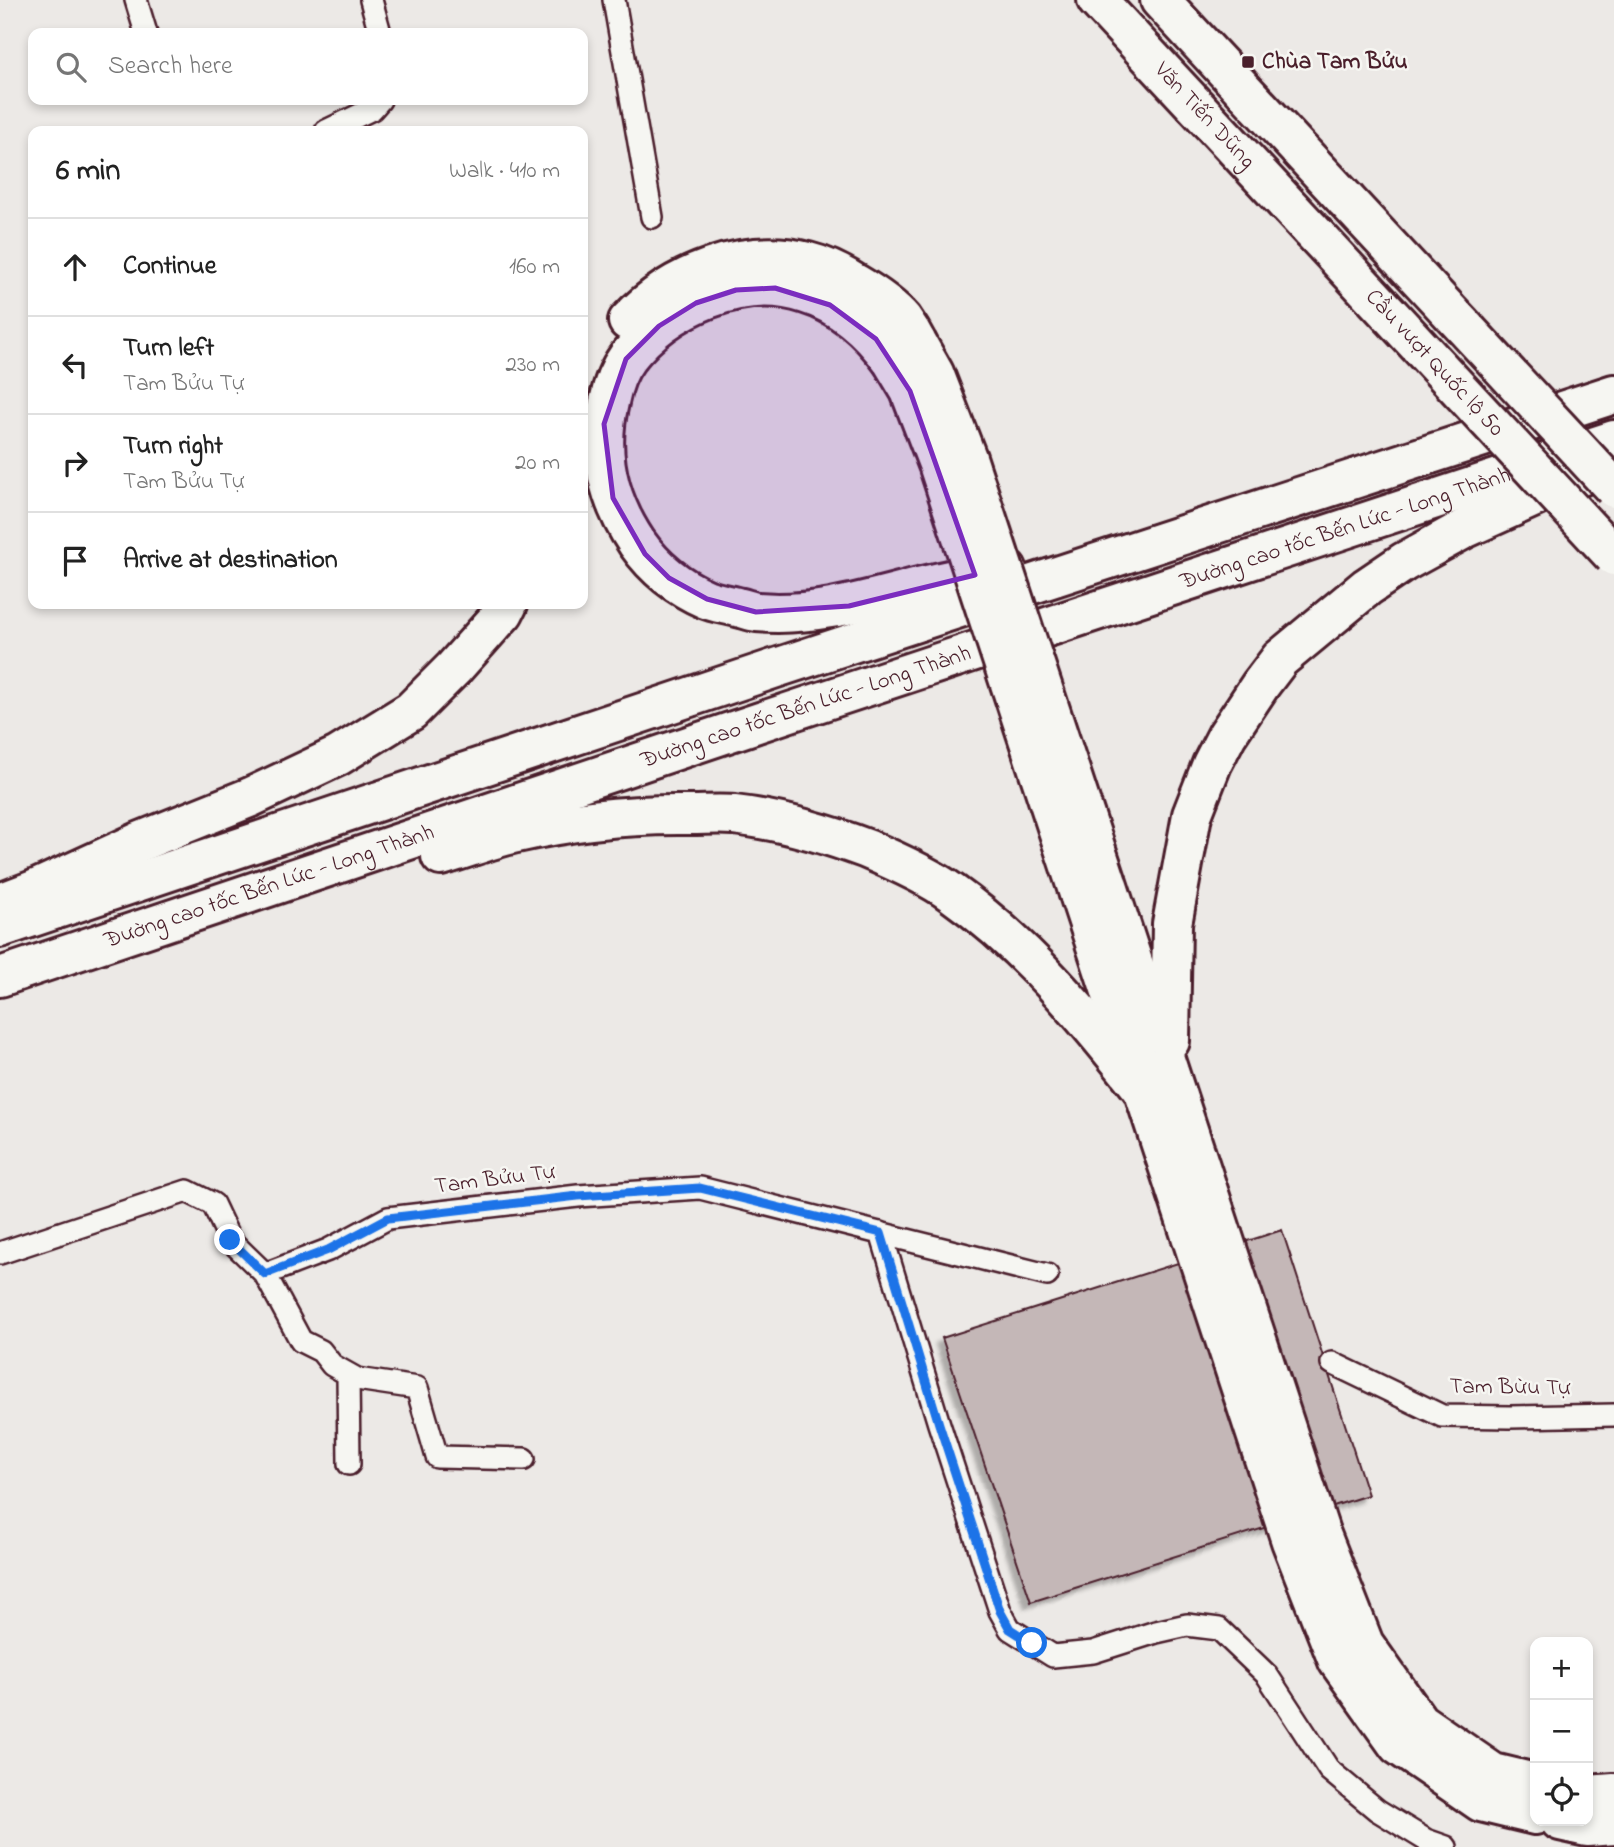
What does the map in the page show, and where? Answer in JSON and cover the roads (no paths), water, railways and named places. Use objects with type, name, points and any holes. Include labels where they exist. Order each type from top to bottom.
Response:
[{"type":"highway","name":"Văn Tiến Dũng","points":[[1097,0],[1312,231]]},
{"type":"highway","name":"Văn Tiến Dũng","points":[[1160,0],[1346,200]]},
{"type":"highway","name":"Cầu vượt Quốc lộ 50","points":[[1346,200],[1614,488]]},
{"type":"highway","name":"Cầu vượt Quốc lộ 50","points":[[1312,231],[1614,556]]},
{"type":"highway","points":[[588,386],[607,343],[642,306],[685,278],[729,261],[771,257],[809,262],[846,278],[875,296],[902,319],[910,391],[1093,889],[1157,1084],[1320,1532],[1364,1644],[1419,1722],[1493,1773],[1530,1782]]},
{"type":"highway","points":[[905,352],[876,339],[855,320],[830,304],[806,294],[775,288],[736,290],[696,303],[659,326],[626,359],[612,388],[604,424],[604,460],[613,498],[627,528],[645,554],[669,578],[707,599],[755,612],[802,613],[849,606],[932,584],[1034,565],[1337,484]]},
{"type":"highway","name":"Đường cao tốc Bến Lức - Long Thành","points":[[0,928],[753,676],[1614,394]]},
{"type":"highway","name":"Đường cao tốc Bến Lức - Long Thành","points":[[0,977],[1614,440]]},
{"type":"highway","points":[[1530,1814],[1481,1802],[1398,1745],[1338,1661],[1291,1541],[1157,1084],[1172,924],[1192,815],[1212,764],[1227,735],[1261,684],[1280,659],[1367,587],[1404,562],[1464,529],[1614,460]]},
{"type":"highway","points":[[0,903],[139,842],[251,797],[338,756],[411,711],[454,668],[505,609]]},
{"type":"highway","points":[[0,988],[512,834],[610,817],[732,815],[836,837],[890,859],[950,891],[997,928],[1040,968],[1088,1020],[1157,1084]]},
{"type":"highway","points":[[1593,1795],[1614,1793]]},
{"type":"highway","points":[[1582,1826],[1614,1825]]},
{"type":"street","points":[[136,0],[144,28]]},
{"type":"street","points":[[371,0],[379,28]]},
{"type":"street","points":[[614,0],[652,216]]},
{"type":"street","points":[[336,126],[376,105]]},
{"type":"street","name":"Tam Bửu Tự","points":[[265,1274],[328,1250],[388,1218],[578,1196],[700,1188],[1047,1275]]},
{"type":"street","points":[[0,1253],[187,1191],[213,1204],[230,1240],[265,1274],[301,1341],[321,1351],[332,1365],[348,1375],[417,1388],[437,1457],[524,1459]]},
{"type":"street","points":[[881,1233],[939,1424],[1000,1611],[1010,1629],[1053,1656],[1093,1652],[1187,1625],[1219,1629],[1267,1675],[1329,1770],[1377,1810],[1426,1840],[1446,1847]]},
{"type":"street","name":"Tam Bừu Tự","points":[[1332,1363],[1442,1416],[1614,1415]]},
{"type":"street","points":[[348,1375],[349,1464]]},
{"type":"place","name":"Chùa Tam Bửu","points":[[1248,62]]}]
